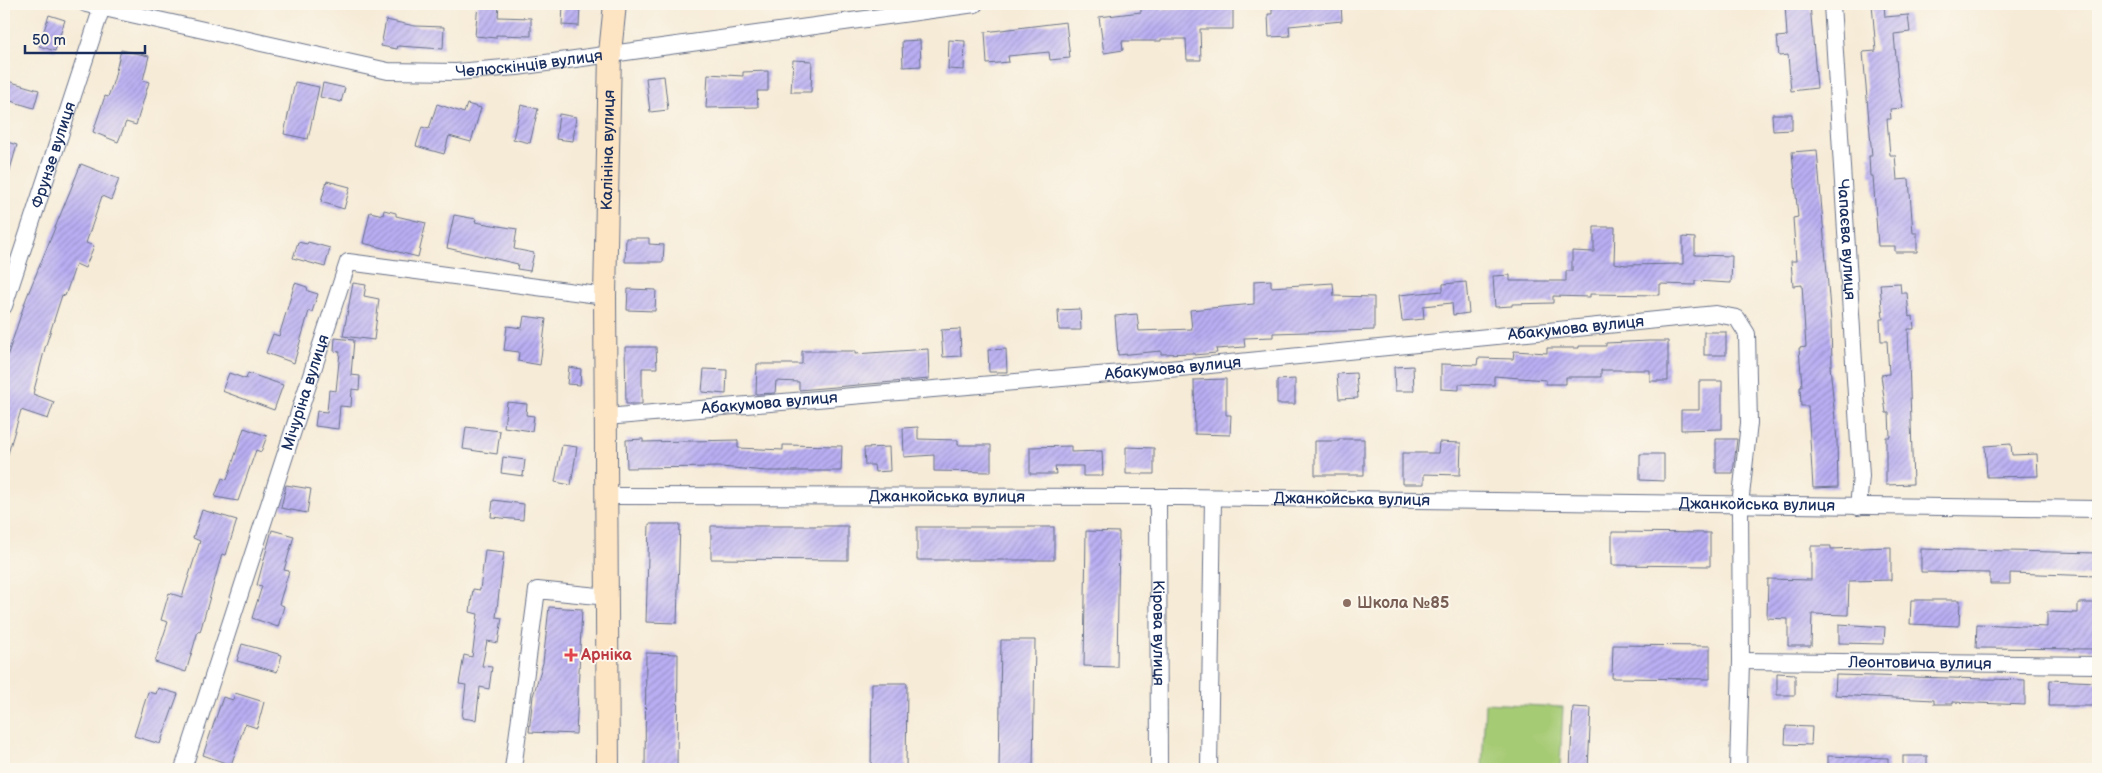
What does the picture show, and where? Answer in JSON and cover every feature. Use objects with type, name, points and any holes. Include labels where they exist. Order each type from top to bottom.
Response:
[{"type":"street","name":"Калініна вулиця","points":[[608,769],[605,296],[610,53],[615,4]]},
{"type":"street","name":"Челюскінців вулиця","points":[[96,5],[388,70],[456,72],[517,68],[610,53],[975,4]]},
{"type":"street","name":"Чапаєва вулиця","points":[[1832,4],[1861,476],[1858,507]]},
{"type":"street","name":"Фрунзе вулиця","points":[[4,306],[96,5]]},
{"type":"street","name":"Мічуріна вулиця","points":[[183,769],[348,262],[605,296]]},
{"type":"street","name":"Абакумова вулиця","points":[[606,417],[1180,368],[1716,314],[1737,318],[1747,334],[1749,423],[1740,504]]},
{"type":"street","name":"Джанкойська вулиця","points":[[607,496],[1158,497],[2098,509]]},
{"type":"street","name":"Кірова вулиця","points":[[1158,497],[1159,769]]},
{"type":"street","points":[[1209,769],[1213,498]]},
{"type":"street","points":[[1738,769],[1741,661],[1740,504]]},
{"type":"street","points":[[513,769],[537,590],[608,597]]},
{"type":"street","name":"Леонтовича вулиця","points":[[1741,661],[2098,665]]},
{"type":"green space","points":[[1485,703],[1563,707],[1560,769],[1482,769]]},
{"type":"building","points":[[478,4],[499,4],[498,17],[531,18],[531,36],[496,35],[496,38],[475,36]]},
{"type":"building","points":[[563,4],[580,4],[579,26],[562,25]]},
{"type":"building","points":[[1211,4],[1233,4],[1233,29],[1200,29],[1201,60],[1187,60],[1186,39],[1122,41],[1123,50],[1104,53],[1099,17],[1141,12],[1141,5],[1162,5],[1162,9],[1211,7]]},
{"type":"building","points":[[1341,4],[1342,21],[1289,26],[1290,36],[1269,37],[1268,14],[1272,14],[1272,6]]},
{"type":"building","points":[[1785,4],[1810,4],[1817,88],[1791,91],[1788,55],[1779,56],[1777,37],[1787,36]]},
{"type":"building","points":[[1872,4],[1884,4],[1885,17],[1908,15],[1910,32],[1894,34],[1898,82],[1903,108],[1890,109],[1891,119],[1887,119],[1890,155],[1895,155],[1897,180],[1909,179],[1913,233],[1917,233],[1917,252],[1895,252],[1895,246],[1878,246],[1873,176],[1870,176],[1869,156],[1872,156],[1863,52],[1876,51]]},
{"type":"building","points":[[49,15],[65,20],[55,51],[39,46]]},
{"type":"building","points":[[386,20],[415,26],[444,27],[443,49],[398,46],[397,49],[381,46]]},
{"type":"building","points":[[1066,22],[1070,58],[1050,60],[1049,52],[1008,56],[1009,62],[987,64],[985,32]]},
{"type":"building","points":[[920,40],[921,66],[903,67],[902,41]]},
{"type":"building","points":[[949,40],[965,41],[964,70],[948,69]]},
{"type":"building","points":[[121,50],[149,56],[143,80],[149,82],[136,125],[126,122],[118,142],[93,132],[105,96],[108,97]]},
{"type":"building","points":[[793,60],[812,61],[811,92],[791,92]]},
{"type":"building","points":[[768,71],[768,91],[757,91],[758,107],[706,108],[708,74],[743,76],[743,72]]},
{"type":"building","points":[[664,76],[668,110],[650,112],[646,78]]},
{"type":"building","points":[[4,80],[39,90],[34,108],[4,99]]},
{"type":"building","points":[[295,82],[319,87],[308,139],[284,134]]},
{"type":"building","points":[[323,83],[345,88],[341,102],[320,97]]},
{"type":"building","points":[[437,104],[464,113],[467,104],[481,108],[471,142],[449,136],[444,154],[416,146],[422,127],[429,129]]},
{"type":"building","points":[[521,105],[538,109],[530,143],[513,139]]},
{"type":"building","points":[[559,114],[576,117],[573,141],[556,139]]},
{"type":"building","points":[[1772,114],[1792,114],[1792,130],[1773,131]]},
{"type":"building","points":[[4,141],[17,145],[7,180],[4,179]]},
{"type":"building","points":[[1817,150],[1831,322],[1832,365],[1830,365],[1837,441],[1838,487],[1813,488],[1808,406],[1801,406],[1800,387],[1802,386],[1799,348],[1806,347],[1802,285],[1793,286],[1791,261],[1796,261],[1793,218],[1798,217],[1792,152]]},
{"type":"building","points":[[81,164],[119,179],[111,200],[102,196],[86,243],[94,246],[85,268],[76,264],[65,296],[62,295],[45,348],[33,394],[54,402],[48,419],[21,410],[7,457],[4,457],[4,366],[26,299]]},
{"type":"building","points":[[327,181],[350,187],[344,209],[321,202]]},
{"type":"building","points":[[384,210],[396,213],[396,216],[426,223],[418,257],[363,243],[370,212],[383,215]]},
{"type":"building","points":[[454,215],[476,219],[475,222],[517,229],[514,249],[534,253],[530,271],[517,269],[518,264],[447,248]]},
{"type":"building","points":[[1594,227],[1615,227],[1614,263],[1626,265],[1683,264],[1683,237],[1695,238],[1695,255],[1732,256],[1731,283],[1695,281],[1695,285],[1660,284],[1660,295],[1590,294],[1590,297],[1553,296],[1553,303],[1512,304],[1512,306],[1495,307],[1493,276],[1510,275],[1510,281],[1566,281],[1566,271],[1572,271],[1572,251],[1594,252]]},
{"type":"building","points":[[626,238],[649,238],[649,244],[664,245],[663,262],[625,262]]},
{"type":"building","points":[[298,242],[307,244],[308,242],[330,248],[325,267],[293,258]]},
{"type":"building","points":[[1271,280],[1271,287],[1333,283],[1334,296],[1374,297],[1374,330],[1273,333],[1273,337],[1244,338],[1245,347],[1216,349],[1217,353],[1194,355],[1194,353],[1161,354],[1161,351],[1118,355],[1115,316],[1137,314],[1139,331],[1192,329],[1190,310],[1254,304],[1254,281]]},
{"type":"building","points":[[1466,282],[1469,313],[1453,315],[1452,303],[1423,306],[1424,319],[1402,321],[1399,295],[1443,291],[1443,284]]},
{"type":"building","points":[[295,283],[307,287],[308,291],[318,294],[312,312],[309,311],[294,363],[266,353],[273,334],[279,336]]},
{"type":"building","points":[[353,283],[366,285],[364,296],[379,299],[374,340],[343,336]]},
{"type":"building","points":[[1900,283],[1901,293],[1907,293],[1909,317],[1913,316],[1914,329],[1908,329],[1913,484],[1886,485],[1886,437],[1890,437],[1889,413],[1886,413],[1881,375],[1889,374],[1887,341],[1881,341],[1880,319],[1883,319],[1880,284]]},
{"type":"building","points":[[628,289],[656,290],[655,311],[627,310]]},
{"type":"building","points":[[1080,309],[1081,330],[1059,330],[1058,310]]},
{"type":"building","points":[[524,316],[546,319],[540,365],[518,361],[519,352],[504,350],[507,326],[522,328]]},
{"type":"building","points":[[960,329],[961,356],[943,357],[941,330]]},
{"type":"building","points":[[1704,332],[1726,332],[1726,355],[1704,355]]},
{"type":"building","points":[[335,338],[354,340],[351,375],[360,376],[359,390],[352,389],[351,407],[340,406],[338,429],[315,426],[317,411],[327,412],[329,390],[336,391],[340,352],[334,351]]},
{"type":"building","points":[[1668,341],[1668,381],[1650,381],[1650,370],[1601,370],[1601,377],[1566,377],[1566,384],[1546,384],[1546,380],[1494,376],[1494,385],[1459,384],[1459,390],[1441,389],[1441,364],[1477,365],[1478,358],[1513,359],[1514,351],[1547,353],[1547,348],[1579,348],[1579,346],[1606,346],[1606,343]]},
{"type":"building","points":[[625,347],[656,347],[657,368],[642,368],[642,404],[626,404]]},
{"type":"building","points":[[928,349],[929,379],[799,390],[799,382],[776,381],[775,393],[756,394],[757,364],[802,364],[802,351],[855,351],[855,354]]},
{"type":"building","points":[[1006,349],[1007,372],[989,372],[988,350]]},
{"type":"building","points":[[1413,366],[1414,391],[1395,391],[1394,367]]},
{"type":"building","points":[[569,367],[581,369],[580,385],[567,384]]},
{"type":"building","points":[[704,369],[727,370],[726,394],[702,392]]},
{"type":"building","points":[[229,373],[246,379],[248,373],[283,385],[274,410],[222,391]]},
{"type":"building","points":[[1356,373],[1358,398],[1339,399],[1337,374]]},
{"type":"building","points":[[1226,379],[1226,415],[1231,415],[1230,435],[1195,434],[1194,380]]},
{"type":"building","points":[[1295,379],[1295,404],[1277,404],[1277,380]]},
{"type":"building","points":[[1699,381],[1722,381],[1722,429],[1681,430],[1681,410],[1699,410]]},
{"type":"building","points":[[507,402],[527,404],[526,415],[534,416],[532,431],[504,427]]},
{"type":"building","points":[[466,427],[500,431],[497,454],[463,449]]},
{"type":"building","points":[[918,427],[918,439],[958,440],[958,445],[991,445],[991,472],[934,471],[934,455],[904,457],[903,428]]},
{"type":"building","points":[[244,428],[267,436],[261,452],[256,450],[238,501],[215,497],[222,478],[227,480]]},
{"type":"building","points":[[643,439],[643,442],[738,440],[738,448],[783,450],[783,445],[842,446],[841,471],[766,471],[721,467],[627,468],[626,440]]},
{"type":"building","points":[[1339,439],[1364,439],[1364,475],[1315,475],[1315,441],[1339,441]]},
{"type":"building","points":[[1716,439],[1737,439],[1733,473],[1716,473]]},
{"type":"building","points":[[1439,442],[1461,443],[1460,475],[1424,474],[1424,484],[1402,484],[1402,453],[1438,453]]},
{"type":"building","points":[[2011,444],[2012,455],[2037,454],[2038,476],[1987,477],[1985,446]]},
{"type":"building","points":[[562,445],[577,447],[571,485],[555,482]]},
{"type":"building","points":[[1071,446],[1071,452],[1102,451],[1103,476],[1083,476],[1083,466],[1055,466],[1056,474],[1030,474],[1030,447]]},
{"type":"building","points":[[889,447],[890,471],[875,472],[874,465],[865,465],[864,448]]},
{"type":"building","points":[[1126,447],[1154,448],[1154,474],[1126,474]]},
{"type":"building","points":[[1640,454],[1664,454],[1664,481],[1640,480]]},
{"type":"building","points":[[503,457],[525,460],[523,476],[501,473]]},
{"type":"building","points":[[286,485],[311,489],[307,513],[281,508]]},
{"type":"building","points":[[493,500],[524,504],[523,520],[491,517]]},
{"type":"building","points":[[202,510],[237,520],[226,555],[222,554],[200,632],[198,631],[186,672],[155,662],[168,622],[161,620],[169,593],[182,597],[200,541],[193,538]]},
{"type":"building","points":[[649,524],[680,524],[677,623],[646,622]]},
{"type":"building","points":[[711,526],[848,526],[848,560],[711,559]]},
{"type":"building","points":[[917,527],[1054,527],[1054,560],[917,560]]},
{"type":"building","points":[[272,530],[294,536],[284,570],[289,571],[279,604],[284,606],[278,627],[252,618],[262,586],[257,585]]},
{"type":"building","points":[[1086,531],[1119,532],[1117,667],[1084,666]]},
{"type":"building","points":[[1612,532],[1710,533],[1710,566],[1612,565]]},
{"type":"building","points":[[1811,546],[1831,546],[1831,549],[1891,547],[1891,580],[1849,581],[1848,615],[1812,614],[1811,646],[1788,646],[1788,619],[1767,618],[1768,579],[1811,580]]},
{"type":"building","points":[[1921,549],[2098,553],[2098,576],[2010,573],[2010,584],[1990,584],[1990,573],[1921,572]]},
{"type":"building","points":[[485,550],[504,552],[496,617],[502,618],[498,643],[487,641],[482,666],[492,667],[489,689],[480,687],[476,720],[462,718],[466,685],[459,684],[464,655],[472,657],[478,614],[470,612],[473,589],[480,590]]},
{"type":"building","points":[[1911,600],[1960,600],[1959,626],[1910,624]]},
{"type":"building","points":[[2078,603],[2098,603],[2095,649],[1976,648],[1977,624],[2047,627],[2047,612],[2078,613]]},
{"type":"building","points":[[549,607],[582,609],[576,734],[529,732],[533,696],[543,663]]},
{"type":"building","points":[[1839,624],[1885,627],[1884,644],[1839,643]]},
{"type":"building","points":[[1001,640],[1035,640],[1033,769],[999,769]]},
{"type":"building","points":[[242,644],[282,655],[277,672],[237,661]]},
{"type":"building","points":[[1613,645],[1710,646],[1710,679],[1612,678]]},
{"type":"building","points":[[646,653],[678,654],[677,769],[645,769]]},
{"type":"building","points":[[1777,673],[1795,674],[1795,695],[1777,695]]},
{"type":"building","points":[[1836,675],[2025,680],[2025,705],[1953,702],[1953,704],[1934,704],[1934,700],[1835,695]]},
{"type":"building","points":[[2050,680],[2098,682],[2098,706],[2049,706]]},
{"type":"building","points":[[872,683],[907,683],[906,769],[871,769]]},
{"type":"building","points":[[158,688],[178,694],[160,744],[134,736],[148,692],[156,694]]},
{"type":"building","points":[[235,693],[264,702],[257,728],[245,724],[231,765],[203,755],[223,697],[233,700]]},
{"type":"building","points":[[1573,707],[1591,708],[1588,769],[1570,769]]},
{"type":"building","points":[[1786,726],[1812,727],[1811,745],[1785,744]]},
{"type":"building","points":[[1828,756],[1888,758],[1888,769],[1828,769]]},
{"type":"building","points":[[1903,756],[1927,756],[1927,769],[1903,769]]},
{"type":"place","name":"Школа №85","points":[[1347,603]]},
{"type":"place","name":"Арніка","points":[[571,655]]}]
